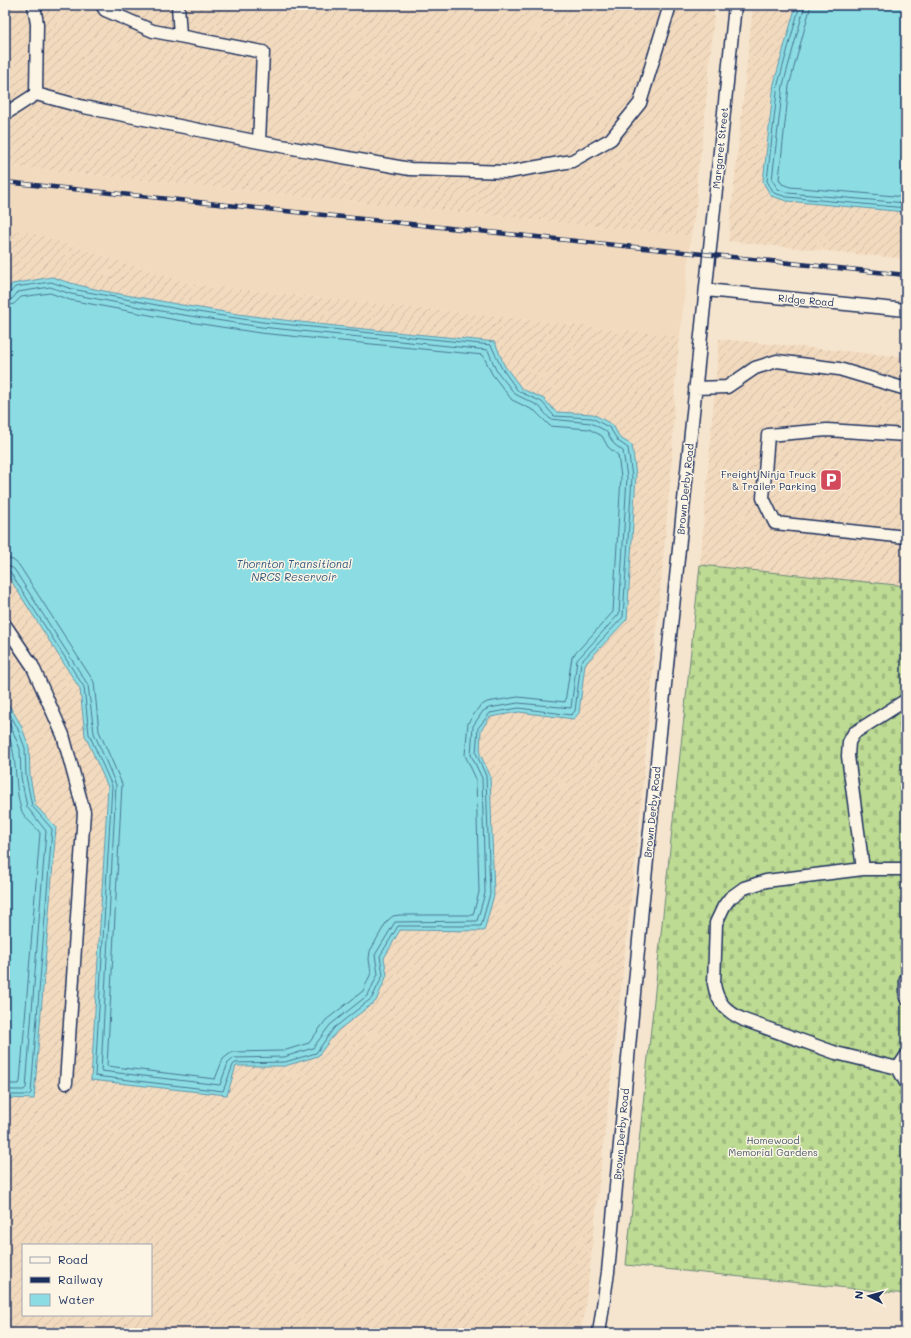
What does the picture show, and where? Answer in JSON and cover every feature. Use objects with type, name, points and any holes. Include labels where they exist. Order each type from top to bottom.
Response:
[{"type":"street","points":[[34,5],[37,24],[36,94]]},
{"type":"street","points":[[102,5],[105,10],[153,31],[263,52],[259,142]]},
{"type":"street","points":[[178,5],[180,36]]},
{"type":"street","points":[[5,114],[36,94],[84,107],[259,142],[410,169],[508,172],[572,161],[611,139],[640,103],[670,5]]},
{"type":"street","name":"Margaret Street","points":[[706,290],[735,5]]},
{"type":"street","name":"Ridge Road","points":[[706,290],[906,310]]},
{"type":"street","name":"Brown Derby Road","points":[[599,1333],[608,1272],[642,908],[706,290]]},
{"type":"street","points":[[695,388],[727,387],[755,368],[777,361],[839,369],[906,389]]},
{"type":"street","points":[[906,435],[828,430],[768,435],[763,498],[775,523],[906,537]]},
{"type":"street","points":[[5,625],[32,665],[63,735],[84,812],[66,1083]]},
{"type":"street","points":[[863,870],[848,756],[849,742],[859,729],[906,700]]},
{"type":"street","points":[[902,1069],[836,1053],[734,1015],[722,1005],[715,989],[716,922],[724,906],[736,893],[753,884],[766,881],[863,870],[906,869]]},
{"type":"street","points":[[906,979],[906,998]]},
{"type":"street","points":[[906,1056],[902,1069],[906,1083]]},
{"type":"shaded area","points":[[5,5],[715,5],[702,147],[697,175],[697,200],[691,236],[5,166]]},
{"type":"shaded area","points":[[753,5],[906,5],[906,259],[728,241]]},
{"type":"shaded area","points":[[5,166],[691,236],[680,336],[191,284],[29,232],[5,230]]},
{"type":"shaded area","points":[[5,230],[29,232],[191,284],[680,336],[675,382],[672,461],[639,827],[588,1284],[584,1316],[579,1333],[5,1333]]},
{"type":"shaded area","points":[[719,339],[906,357],[906,586],[700,565]]},
{"type":"green space","name":"Homewood Memorial Gardens","points":[[700,565],[906,586],[906,1294],[626,1265]]},
{"type":"water","points":[[796,5],[906,5],[906,212],[787,201],[771,196],[763,182],[774,83]]},
{"type":"water","name":"Thornton Transitional NRCS Reservoir","points":[[52,277],[103,291],[197,308],[324,325],[495,342],[504,365],[522,389],[544,399],[556,412],[593,414],[613,425],[620,438],[632,445],[636,476],[627,619],[585,664],[579,713],[574,719],[519,712],[490,717],[481,730],[480,754],[490,775],[494,895],[484,931],[400,930],[384,958],[387,975],[376,1001],[337,1031],[318,1056],[285,1066],[236,1066],[227,1095],[91,1080],[108,787],[85,735],[80,689],[5,571],[5,293],[12,284]]},
{"type":"water","points":[[5,676],[7,702],[21,725],[29,747],[30,776],[35,805],[56,827],[34,1099],[5,1098]]},
{"type":"railway","points":[[5,182],[906,275]]},
{"type":"place","name":"Freight Ninja Truck & Trailer Parking","points":[[831,480]]}]
